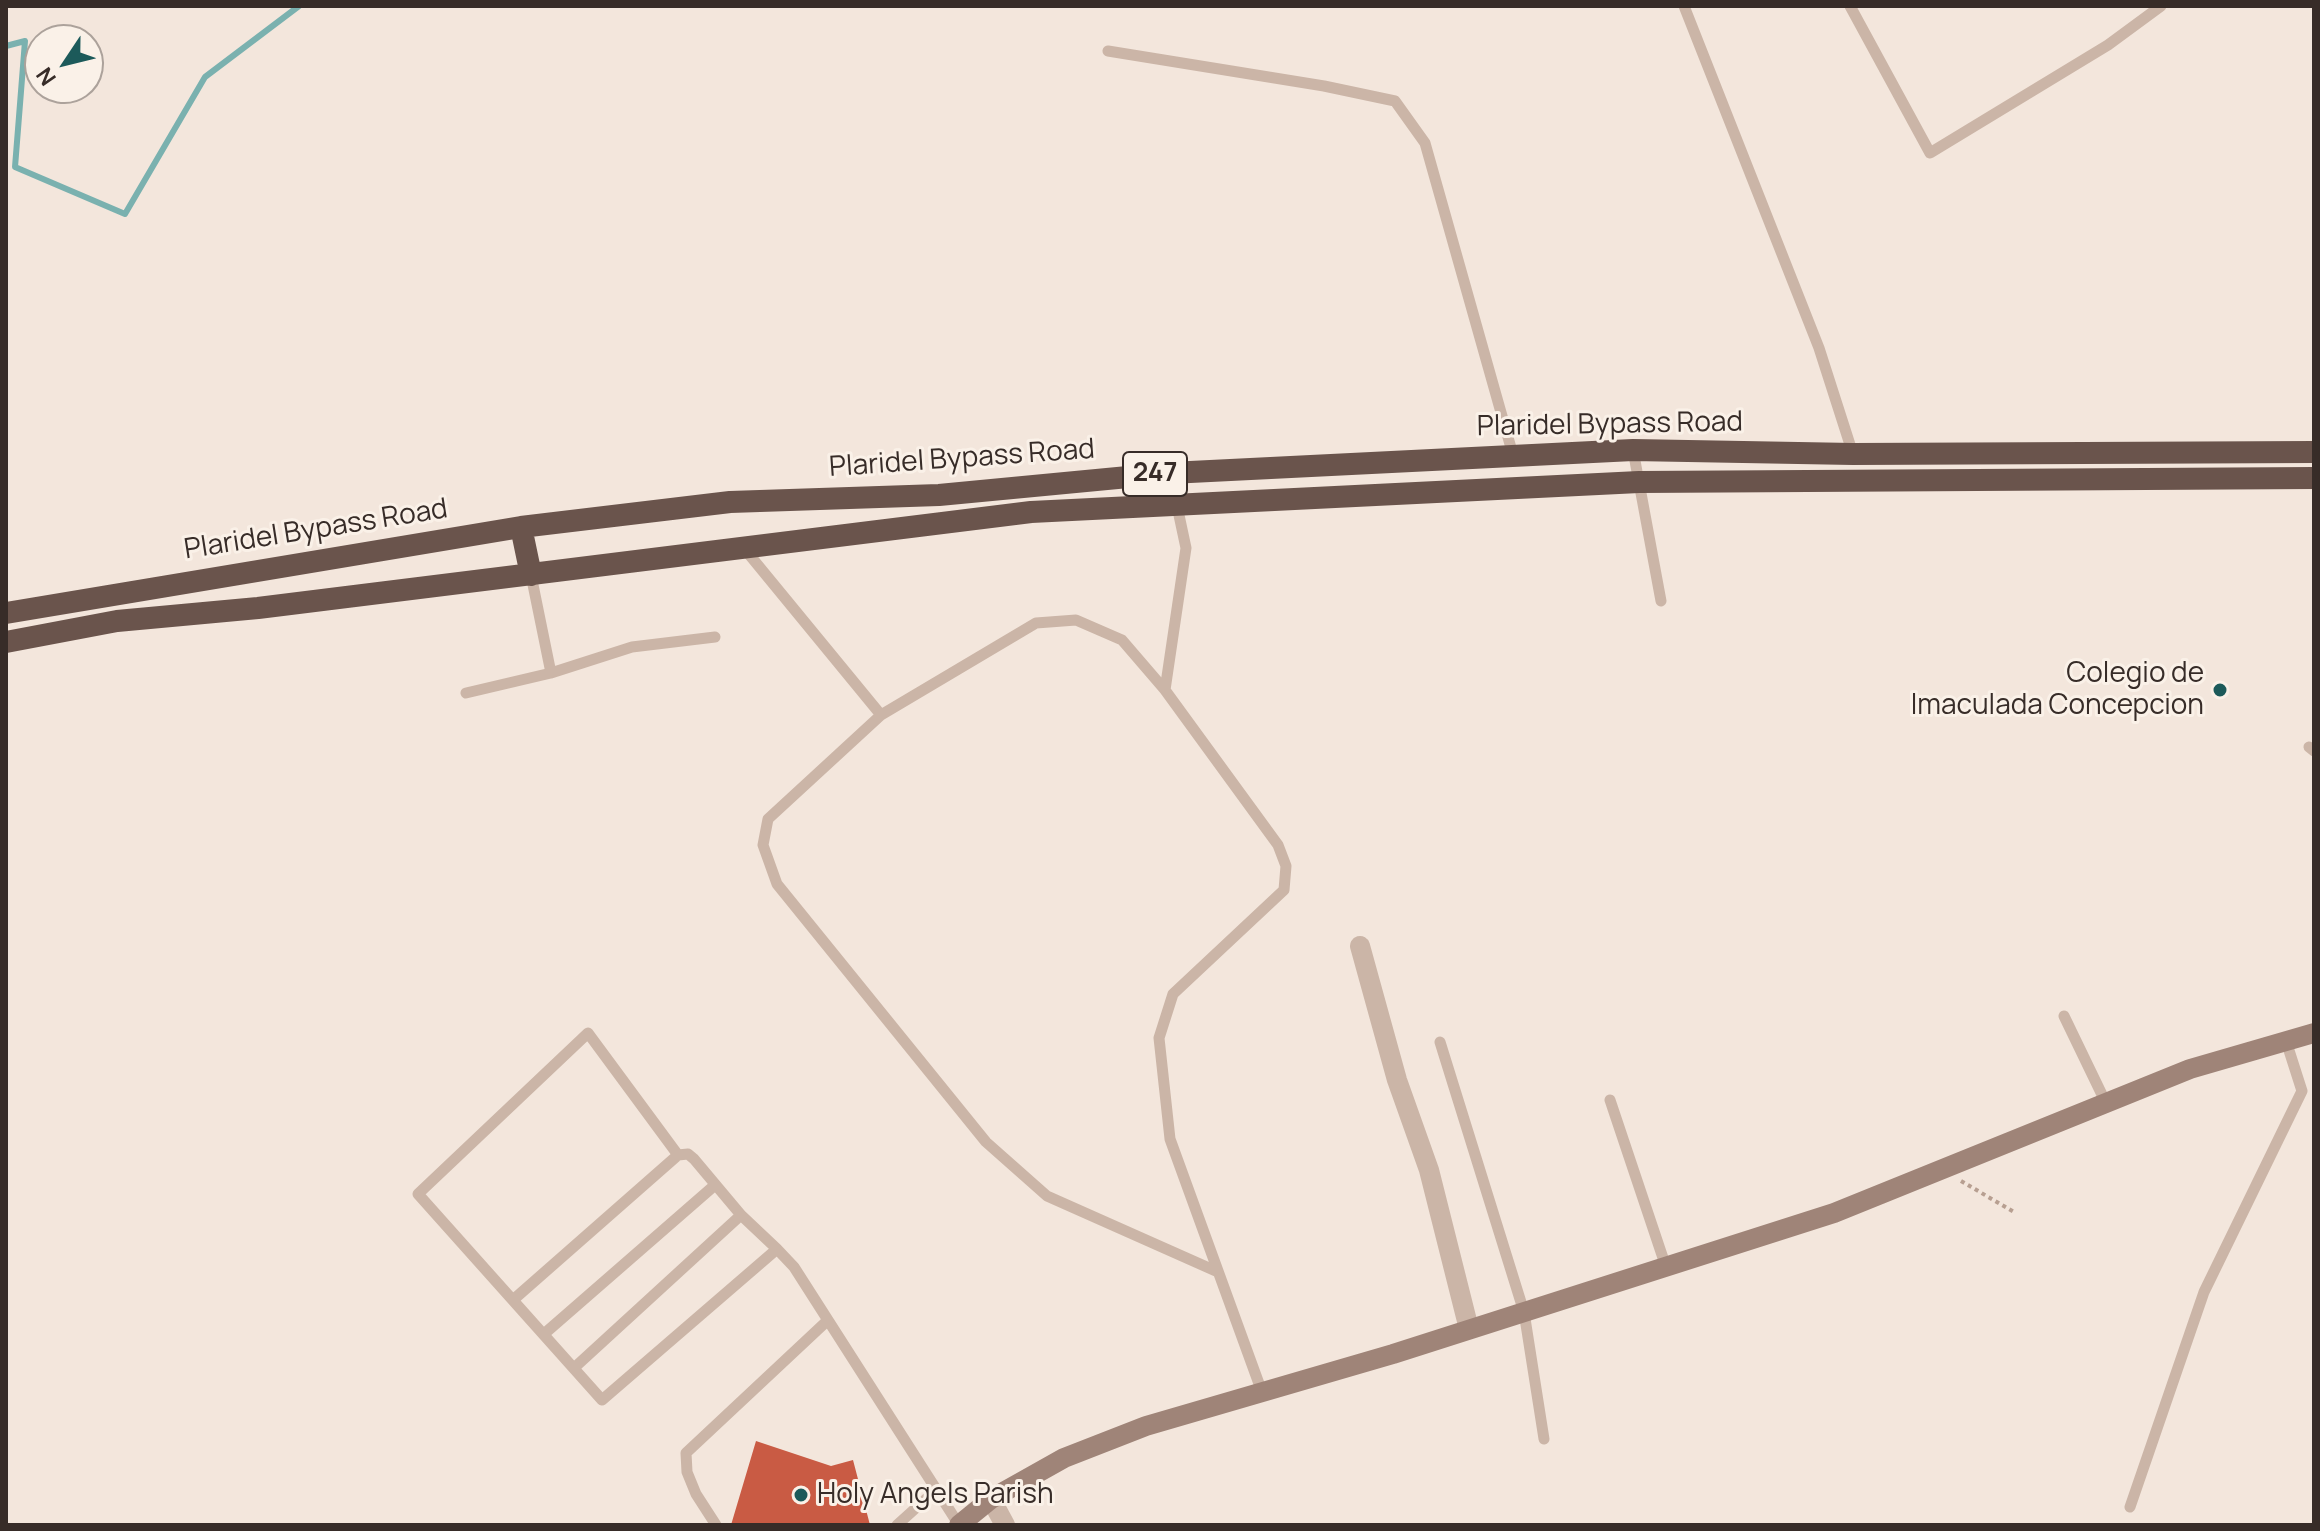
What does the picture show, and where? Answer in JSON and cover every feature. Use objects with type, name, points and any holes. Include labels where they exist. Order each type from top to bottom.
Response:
[{"type":"highway","name":"Plaridel Bypass Road","points":[[6,613],[521,527],[730,502],[939,495],[1170,473],[1633,450],[1853,454],[2314,452]]},
{"type":"highway","name":"Plaridel Bypass Road","points":[[6,642],[117,621],[258,608],[1031,512],[1639,482],[2314,478]]},
{"type":"highway","points":[[521,527],[531,575]]},
{"type":"main road","points":[[959,1525],[991,1499],[1064,1458],[1146,1426],[1524,1312],[1834,1213],[2190,1069],[2314,1033]]},
{"type":"street","points":[[1360,946],[1397,1080],[1429,1170],[1469,1329]]},
{"type":"street","points":[[991,1499],[1005,1525]]},
{"type":"lane","points":[[1684,6],[1819,348],[1853,454]]},
{"type":"lane","points":[[1850,6],[1930,153],[2108,45],[2161,6]]},
{"type":"lane","points":[[1108,51],[1324,86],[1395,101],[1425,143],[1513,455]]},
{"type":"lane","points":[[1633,450],[1661,601]]},
{"type":"lane","points":[[1165,690],[1186,548],[1170,473]]},
{"type":"lane","points":[[742,546],[881,715]]},
{"type":"lane","points":[[531,575],[551,673]]},
{"type":"lane","points":[[1218,1272],[1047,1196],[986,1142],[777,884],[763,845],[768,819],[881,715],[1036,623],[1076,620],[1122,640],[1165,690],[1278,845],[1286,866],[1284,890],[1173,994],[1159,1038],[1170,1139],[1262,1392]]},
{"type":"lane","points":[[466,693],[551,673],[632,647],[715,637]]},
{"type":"lane","points":[[2064,1016],[2106,1103]]},
{"type":"lane","points":[[678,1155],[588,1033],[418,1194],[602,1400],[777,1249]]},
{"type":"lane","points":[[2130,1507],[2204,1292],[2302,1091],[2286,1041]]},
{"type":"lane","points":[[1440,1042],[1524,1312],[1544,1439]]},
{"type":"lane","points":[[1610,1100],[1666,1267]]},
{"type":"lane","points":[[513,1300],[678,1155],[688,1154],[741,1215],[777,1249],[812,1292],[827,1321],[959,1525]]},
{"type":"lane","points":[[544,1334],[715,1185]]},
{"type":"lane","points":[[574,1368],[741,1215]]},
{"type":"lane","points":[[716,1525],[696,1494],[687,1472],[686,1453],[827,1321]]},
{"type":"lane","points":[[897,1525],[937,1489]]},
{"type":"path","points":[[1941,1170],[2014,1212]]},
{"type":"building","name":"Holy Angels Parish","points":[[756,1441],[831,1466],[853,1460],[870,1525],[731,1525]]},
{"type":"waterway","points":[[6,46],[25,41],[15,167],[125,214],[205,77],[299,6]]},
{"type":"place","name":"Colegio de Imaculada Concepcion","points":[[2220,690]]},
{"type":"place","name":"Holy Angels Parish","points":[[801,1495]]}]
